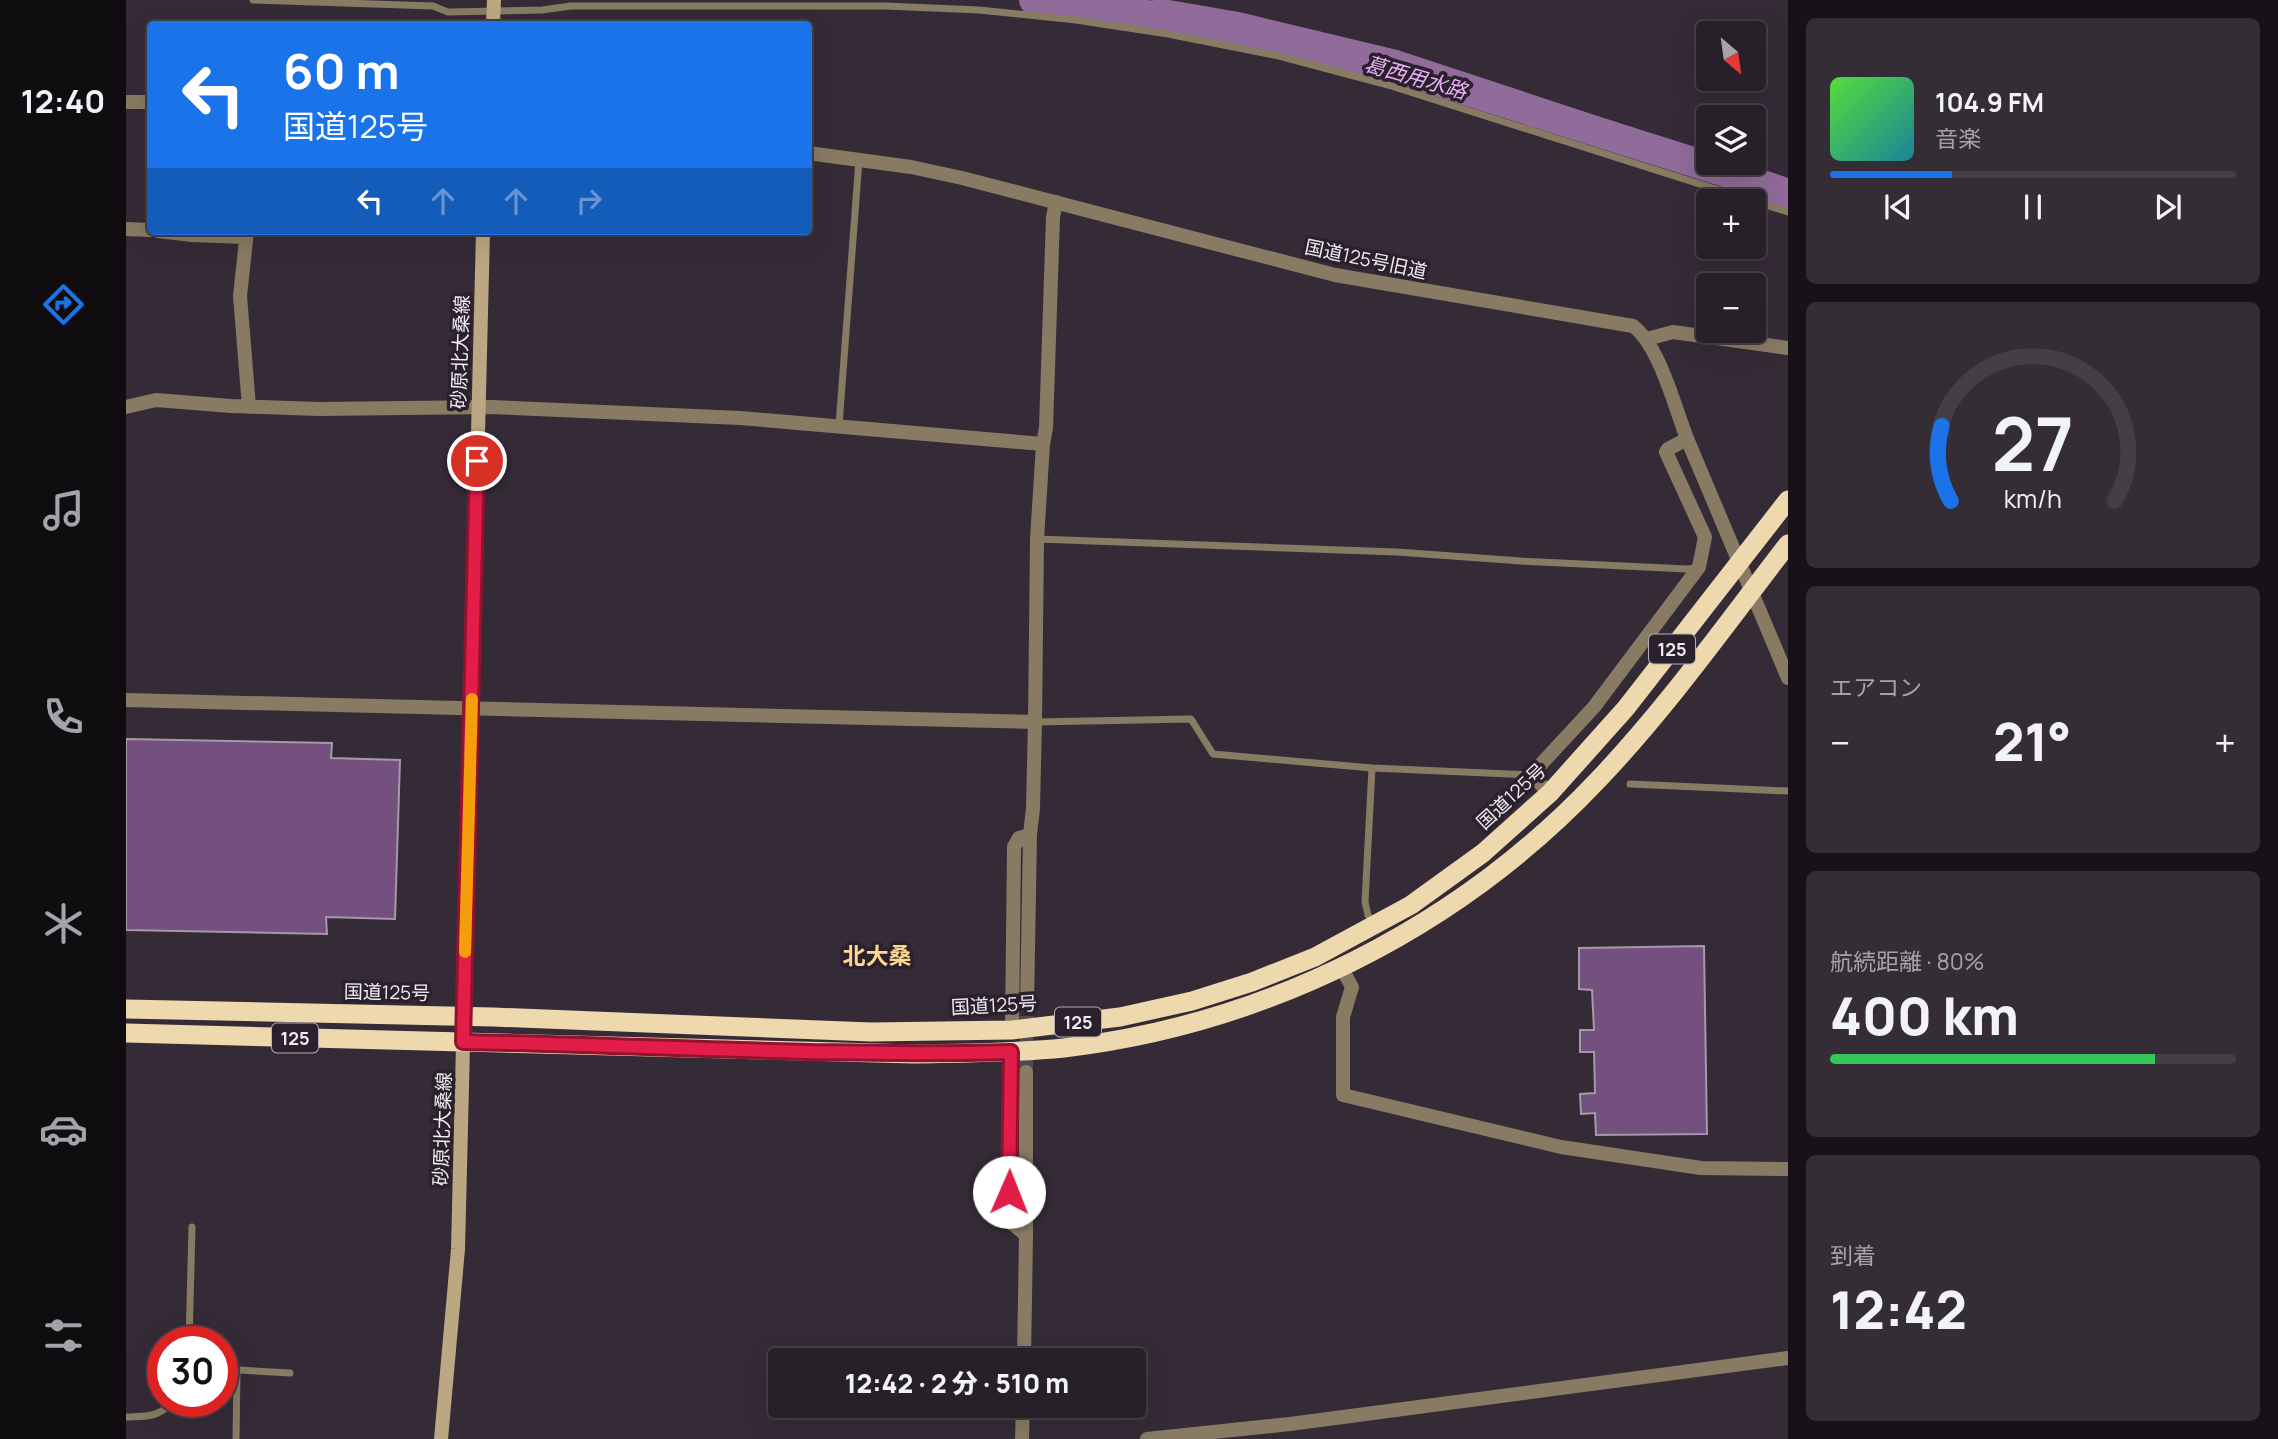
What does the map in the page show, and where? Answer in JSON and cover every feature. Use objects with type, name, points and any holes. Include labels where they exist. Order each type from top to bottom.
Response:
[{"type":"highway","name":"国道125号","points":[[126,1009],[464,1016],[871,1032],[1012,1030],[1120,1017],[1192,1002],[1315,957],[1411,905],[1473,860],[1550,793],[1626,708],[1788,500]]},
{"type":"highway","name":"125","points":[[126,1033],[915,1054],[1064,1048],[1197,1023],[1262,1002],[1321,978],[1405,934],[1455,902],[1545,832],[1629,747],[1788,544]]},
{"type":"main road","name":"砂原北大桑線","points":[[441,1439],[457,1249],[483,235]]},
{"type":"street","points":[[126,102],[147,102]]},
{"type":"street","name":"国道125号旧道","points":[[812,153],[859,159],[962,178],[1335,275],[1478,301],[1623,323],[1633,326],[1647,340]]},
{"type":"street","points":[[1027,1006],[1037,538],[1046,428],[1053,217],[1056,202]]},
{"type":"street","points":[[126,229],[147,230]]},
{"type":"street","points":[[246,235],[240,296],[249,407]]},
{"type":"street","points":[[1788,348],[1673,331],[1647,340],[1788,678]]},
{"type":"street","points":[[126,407],[156,400],[319,409],[478,407],[740,418],[1043,444]]},
{"type":"street","points":[[1550,793],[1531,775],[1594,707],[1699,567],[1704,537],[1666,452],[1687,439]]},
{"type":"street","points":[[126,701],[1035,722]]},
{"type":"street","points":[[1012,1030],[1014,847],[1019,838],[1030,835]]},
{"type":"street","points":[[1341,967],[1352,986],[1343,1017],[1343,1095],[1561,1147],[1701,1168],[1788,1169]]},
{"type":"street","points":[[1011,1052],[1009,1220],[1026,1235]]},
{"type":"street","points":[[1024,1348],[1026,1072]]},
{"type":"street","points":[[1147,1439],[1233,1435],[1788,1358]]},
{"type":"street","points":[[1022,1439],[1023,1418]]},
{"type":"lane","points":[[253,0],[433,6],[448,12],[542,10],[571,6],[886,6],[979,10],[1102,24],[1238,47],[1328,68],[1788,212]]},
{"type":"lane","points":[[839,425],[859,159]]},
{"type":"lane","points":[[1037,538],[1397,552],[1687,569],[1699,567]]},
{"type":"lane","points":[[1035,722],[1191,719],[1213,754],[1372,768],[1531,775]]},
{"type":"lane","points":[[1372,768],[1365,902],[1368,915],[1376,925]]},
{"type":"lane","points":[[1630,784],[1788,791]]},
{"type":"lane","points":[[189,1326],[192,1227]]},
{"type":"lane","points":[[238,1370],[290,1373]]},
{"type":"lane","points":[[126,1417],[147,1416]]},
{"type":"lane","points":[[236,1417],[236,1439]]},
{"type":"building","points":[[126,739],[332,743],[331,758],[400,760],[395,919],[326,917],[327,934],[126,930]]},
{"type":"building","points":[[1704,946],[1707,1134],[1596,1135],[1595,1113],[1581,1114],[1580,1094],[1595,1093],[1594,1052],[1580,1052],[1580,1030],[1594,1030],[1592,990],[1579,989],[1579,948]]},
{"type":"waterway","name":"葛西用水路","points":[[1034,0],[1169,18],[1239,31],[1395,68],[1788,194]]},
{"type":"waterway","points":[[1155,0],[1241,15],[1399,53],[1696,151]]},
{"type":"waterway","points":[[1766,174],[1788,181]]},
{"type":"tunnel","points":[[1026,1072],[1027,1006]]},
{"type":"slow traffic","points":[[465,952],[472,699]]},
{"type":"district","name":"北大桑","points":[[877,955]]},
{"type":"route","points":[[477,461],[463,1042],[802,1052],[1011,1052],[1009,1192]]}]
